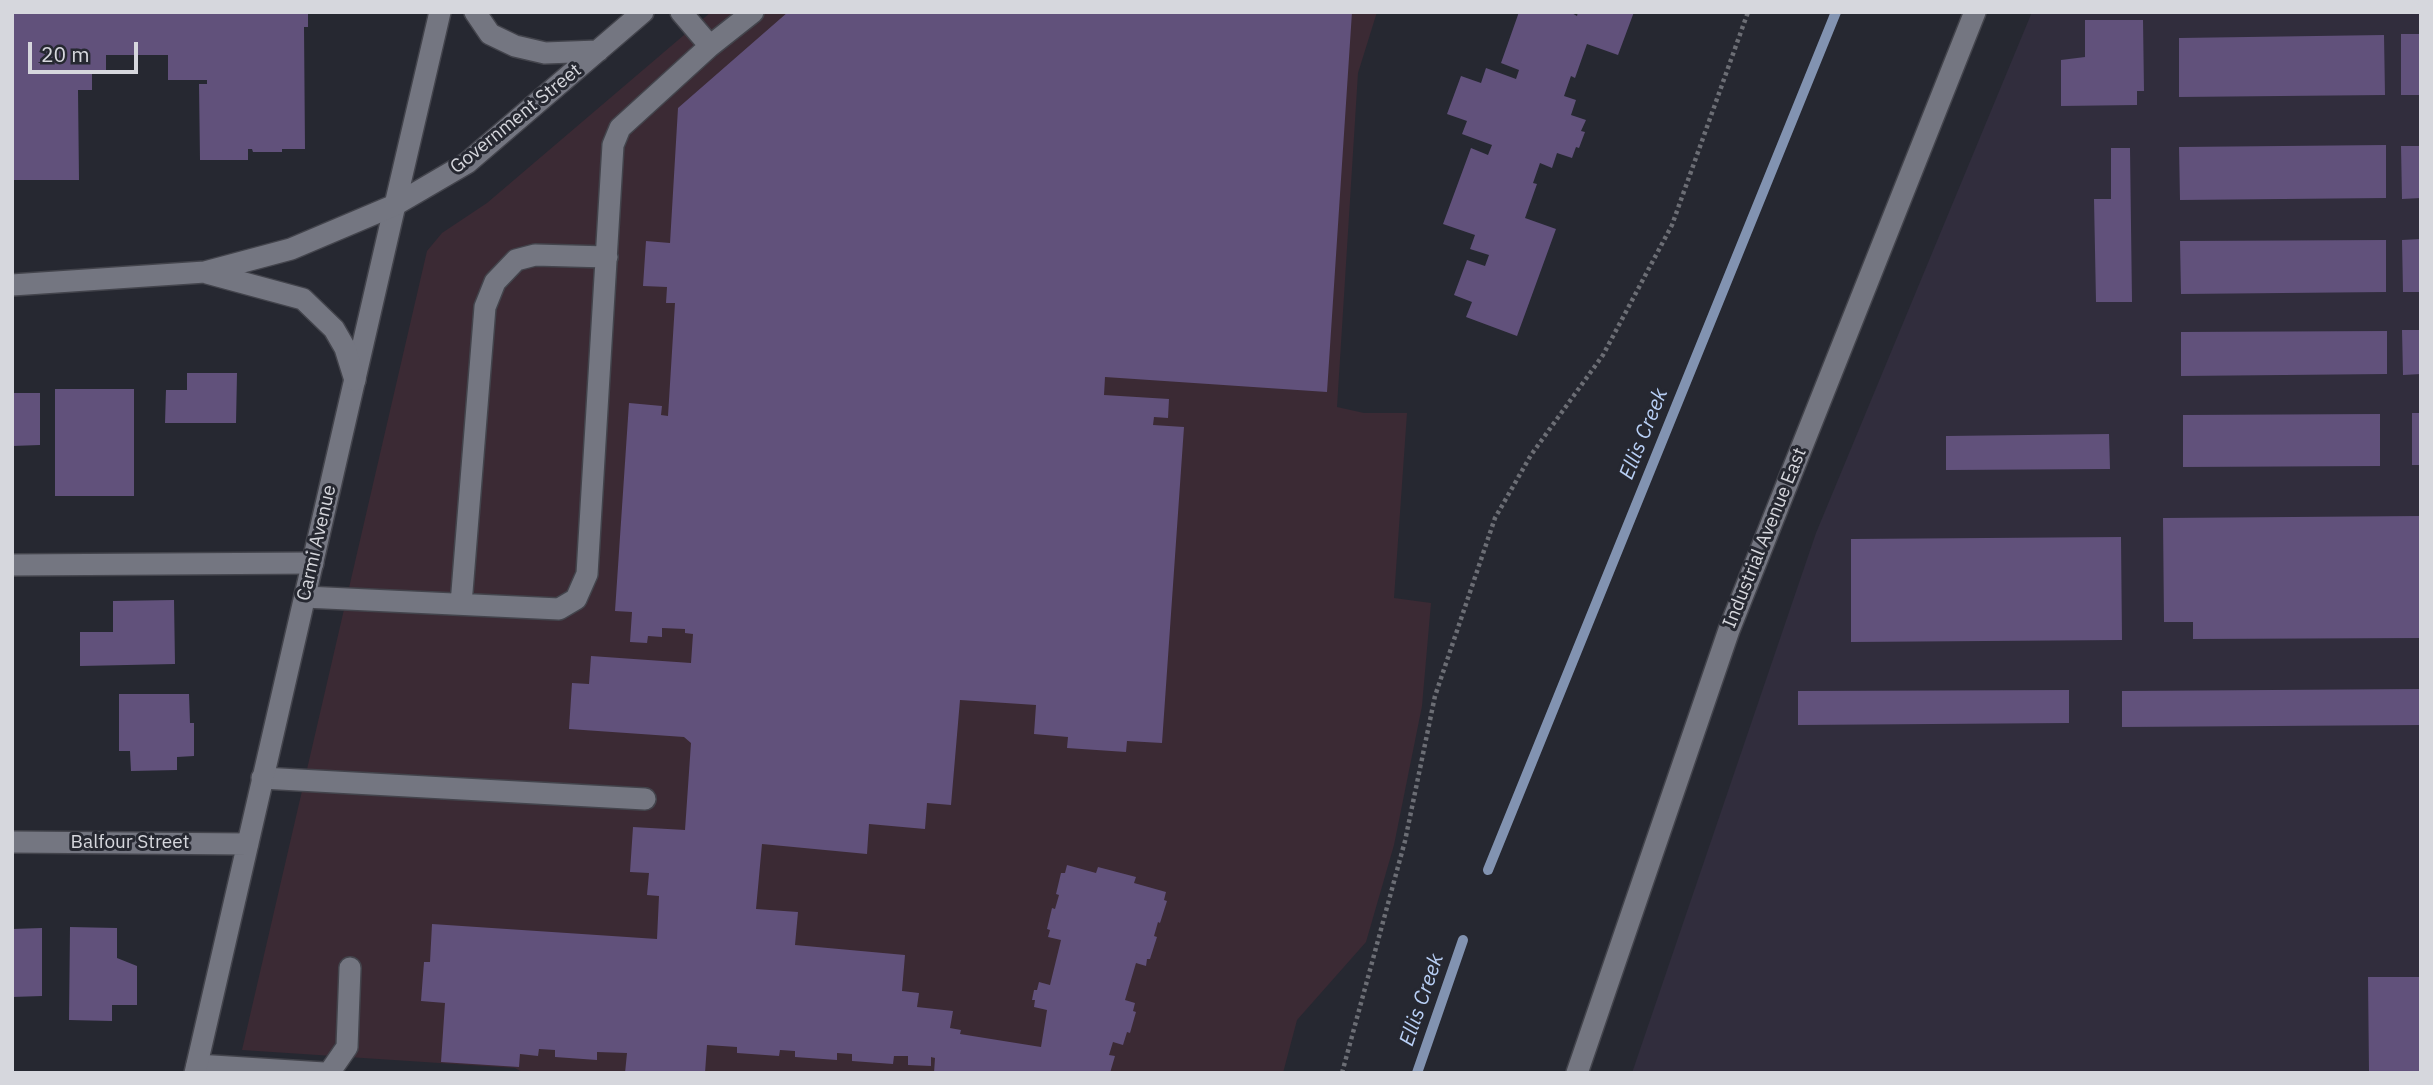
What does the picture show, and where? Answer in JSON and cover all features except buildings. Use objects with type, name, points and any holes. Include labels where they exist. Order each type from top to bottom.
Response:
[{"type":"street","name":"Carmi Avenue","points":[[196,1069],[440,12]]},
{"type":"street","points":[[475,12],[490,34],[515,46],[545,53],[598,51]]},
{"type":"street","name":"Government Street","points":[[12,285],[205,272],[291,249],[395,205],[467,163],[643,12]]},
{"type":"street","points":[[681,12],[710,46]]},
{"type":"street","points":[[305,597],[559,609],[576,598],[587,573],[613,145],[620,128],[710,46],[753,12]]},
{"type":"street","name":"Industrial Avenue East","points":[[1577,1073],[1729,630],[1975,12]]},
{"type":"street","points":[[461,604],[485,307],[495,282],[516,260],[535,255],[607,257]]},
{"type":"street","points":[[205,272],[303,299],[334,329],[345,348],[355,380]]},
{"type":"street","points":[[12,565],[313,563]]},
{"type":"street","points":[[262,778],[645,800]]},
{"type":"street","name":"Balfour Street","points":[[12,842],[248,844]]},
{"type":"street","points":[[329,1073],[347,1047],[350,968]]},
{"type":"street","points":[[196,1069],[324,1073]]},
{"type":"path","points":[[1342,1073],[1405,841],[1435,696],[1491,529],[1531,455],[1603,355],[1672,225],[1748,12]]},
{"type":"shaded area","points":[[711,12],[1377,12],[1358,73],[1337,407],[1364,413],[1407,413],[1394,598],[1431,603],[1422,706],[1394,845],[1366,942],[1297,1020],[1283,1073],[524,1073],[515,1068],[242,1050],[427,251],[442,233],[487,203]]},
{"type":"shaded area","points":[[2032,12],[2421,12],[2421,1073],[1632,1073],[1816,533]]},
{"type":"waterway","name":"Ellis Creek","points":[[1488,870],[1836,12]]},
{"type":"waterway","name":"Ellis Creek","points":[[1417,1073],[1463,940]]}]
